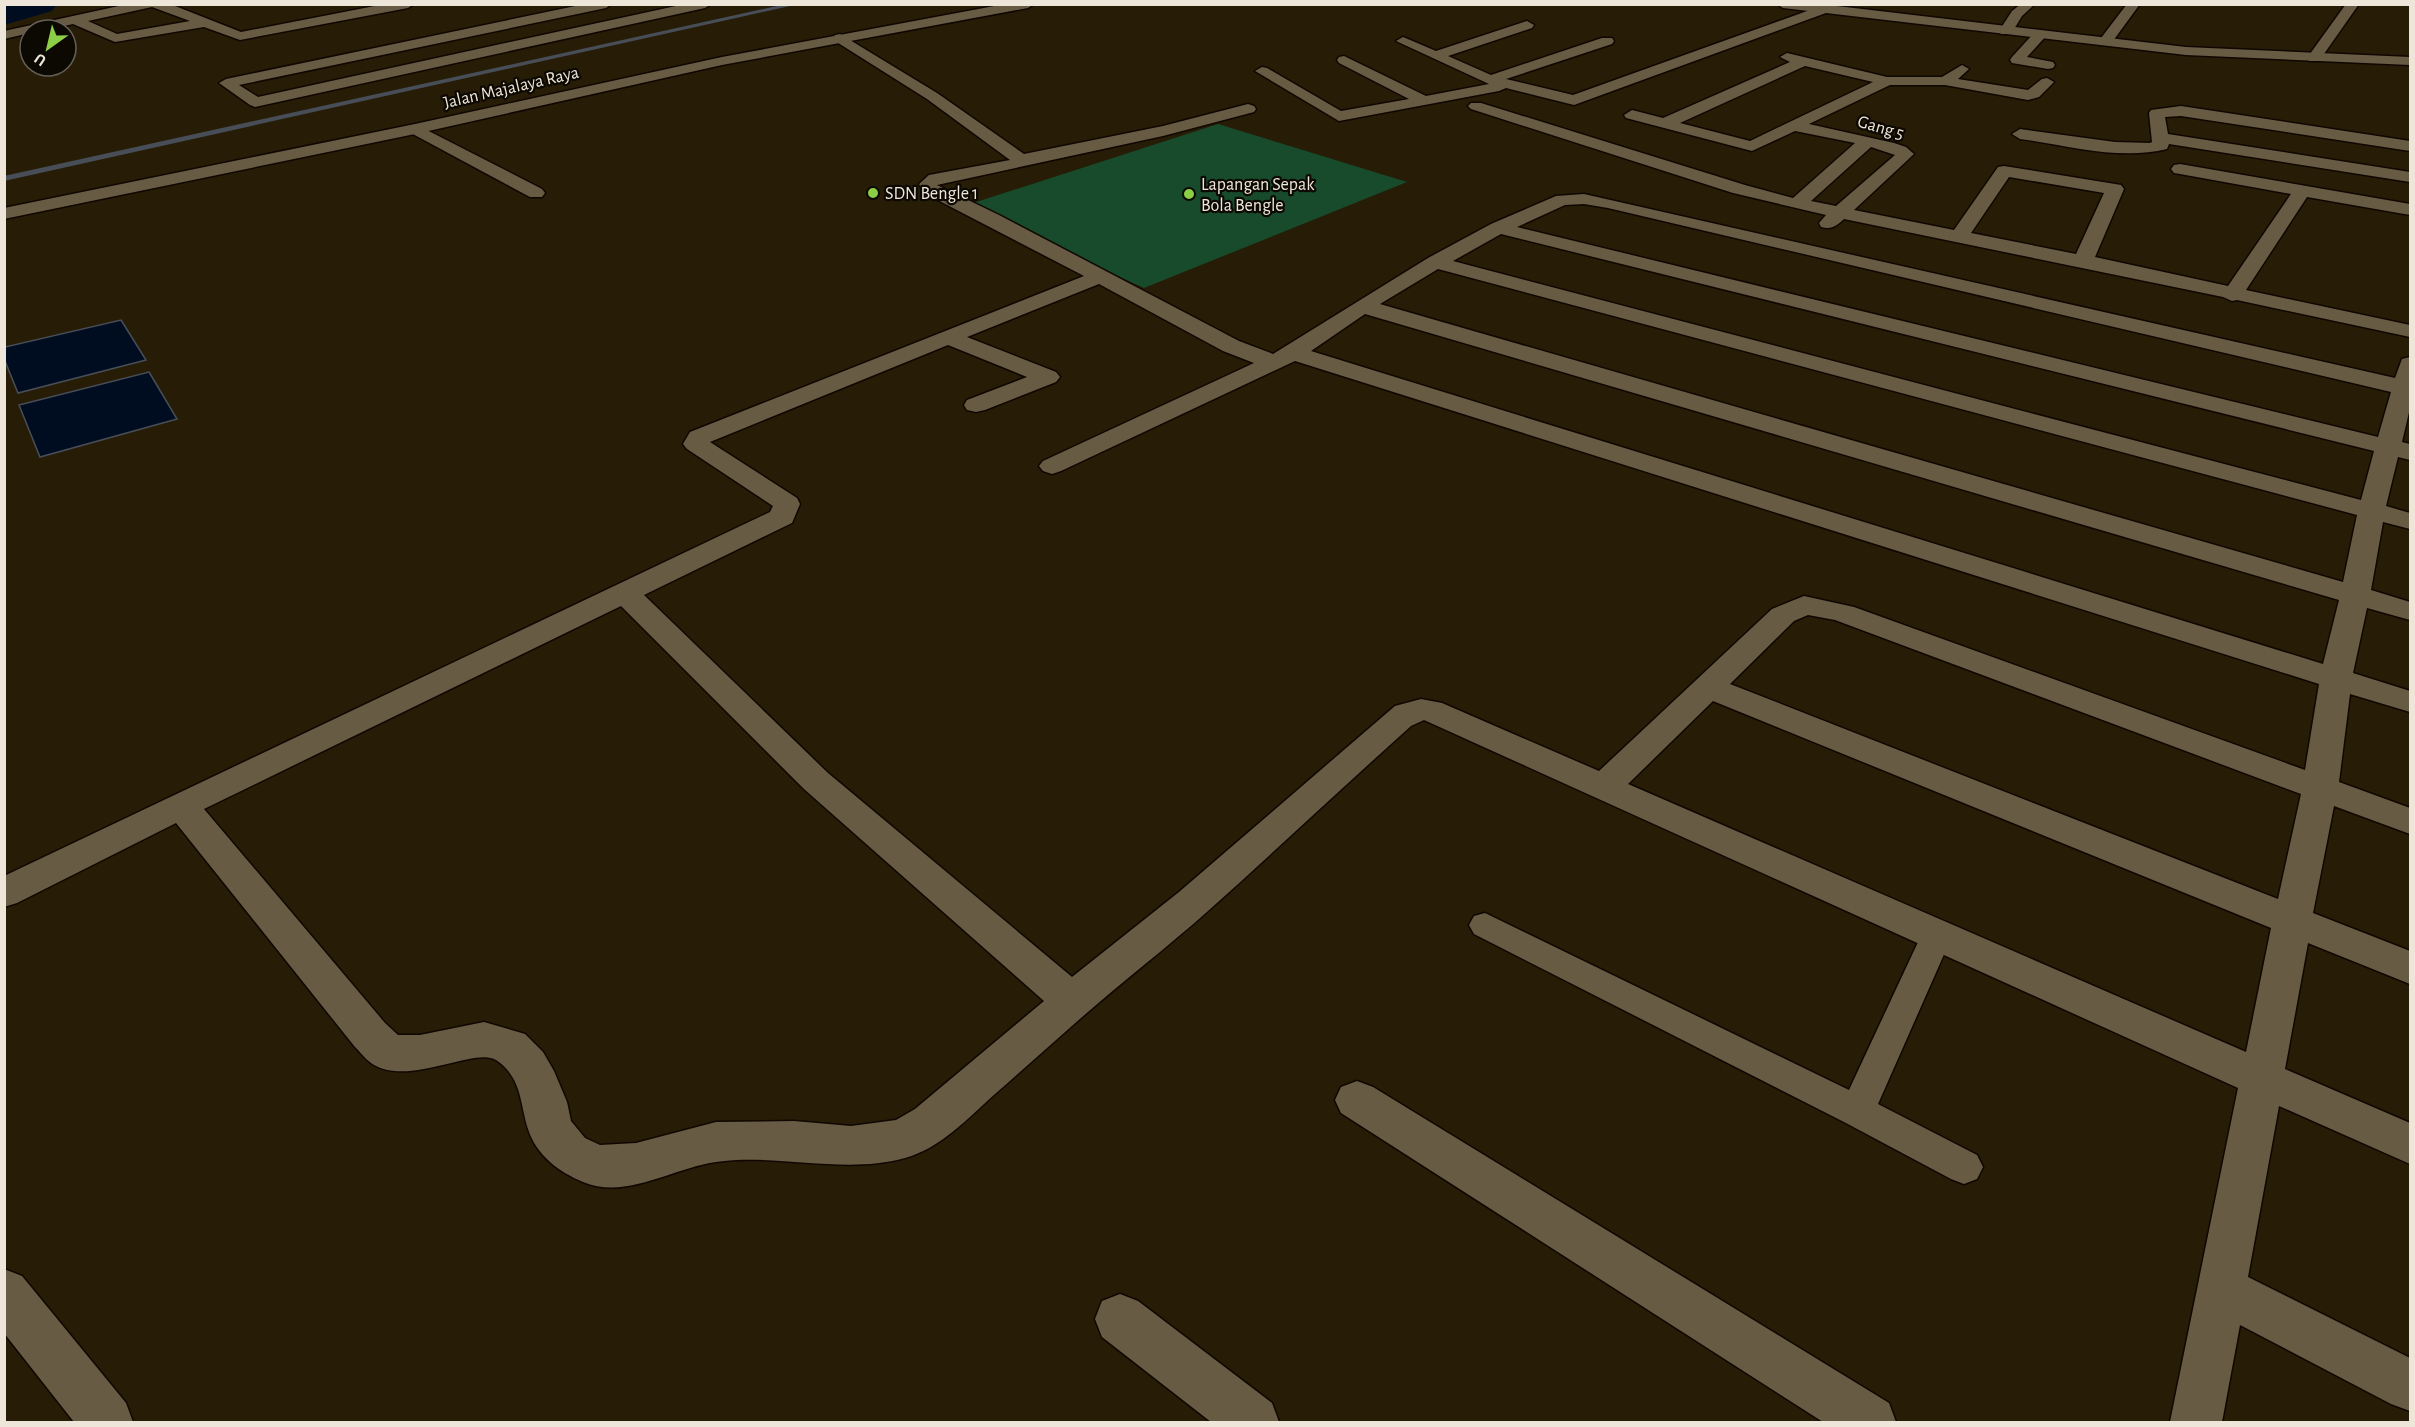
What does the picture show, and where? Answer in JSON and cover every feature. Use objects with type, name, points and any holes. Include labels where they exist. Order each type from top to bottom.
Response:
[{"type":"street","points":[[78,18],[147,4]]},
{"type":"street","points":[[157,4],[205,23],[240,43],[408,4]]},
{"type":"street","points":[[606,4],[226,83],[255,102],[705,4]]},
{"type":"street","name":"Jalan Majalaya Raya","points":[[4,214],[416,129],[643,77],[1028,4]]},
{"type":"street","points":[[1783,4],[2006,32],[2212,53],[2410,61]]},
{"type":"street","points":[[2006,32],[2017,14],[2029,4]]},
{"type":"street","points":[[2106,42],[2134,4]]},
{"type":"street","points":[[2314,58],[2353,4]]},
{"type":"street","points":[[528,7],[596,28]]},
{"type":"street","points":[[1574,100],[1821,10]]},
{"type":"street","points":[[78,21],[115,38],[228,19]]},
{"type":"street","points":[[1437,55],[1527,25]]},
{"type":"street","points":[[2040,35],[2017,60],[2048,65]]},
{"type":"street","points":[[840,38],[932,96],[1021,160]]},
{"type":"street","points":[[1403,41],[1490,80],[1607,108]]},
{"type":"street","points":[[1490,80],[1607,41]]},
{"type":"street","points":[[1787,57],[1887,81],[1945,81],[2028,95],[2034,94],[2047,82]]},
{"type":"street","points":[[1344,60],[1425,101]]},
{"type":"street","points":[[1666,123],[1804,61]]},
{"type":"street","points":[[1945,81],[1962,69]]},
{"type":"street","points":[[1262,71],[1339,116],[1509,84]]},
{"type":"street","points":[[1632,115],[1752,146],[1887,81]]},
{"type":"street","points":[[1476,106],[1739,189],[1797,204],[2083,261],[2232,295],[2410,331]]},
{"type":"street","points":[[1248,109],[1155,133],[1021,160],[1014,165],[935,179],[929,182],[927,187],[1231,346],[1283,357],[2410,702]]},
{"type":"street","points":[[2020,134],[2155,148],[2161,145],[2157,113],[2181,111],[2410,146]]},
{"type":"street","name":"Gang 5","points":[[1793,126],[1904,150],[1906,154],[1899,163],[1838,213]]},
{"type":"street","points":[[416,129],[536,194]]},
{"type":"street","points":[[2161,138],[2410,177]]},
{"type":"street","points":[[1797,204],[1867,142]]},
{"type":"street","points":[[2083,261],[2115,189],[2110,145]]},
{"type":"street","points":[[2180,169],[2410,209]]},
{"type":"street","points":[[1959,236],[2004,171],[2115,189]]},
{"type":"street","points":[[2232,295],[2302,190]]},
{"type":"street","points":[[1052,466],[1283,357],[1435,262],[1498,228],[1562,200],[1584,199],[2408,380],[2400,450],[2371,511],[2336,678],[2320,789],[2292,922],[2196,1422]]},
{"type":"street","points":[[1800,248],[1838,213]]},
{"type":"street","points":[[1498,228],[2400,450]]},
{"type":"street","points":[[1435,262],[2410,521]]},
{"type":"street","points":[[4,893],[181,805],[774,523],[782,517],[788,504],[696,444],[699,437],[1099,277]]},
{"type":"street","points":[[1362,306],[2410,611]]},
{"type":"street","points":[[946,337],[1048,377],[976,405]]},
{"type":"street","points":[[625,593],[816,781],[1072,1001]]},
{"type":"street","points":[[1605,786],[1783,615],[1797,606],[1814,605],[1843,613],[2410,821]]},
{"type":"street","points":[[1708,687],[2410,968]]},
{"type":"street","points":[[181,805],[370,1035],[389,1052],[420,1053],[484,1039],[510,1047],[528,1065],[539,1084],[550,1129],[569,1152],[596,1166],[636,1164],[716,1142],[794,1141],[851,1146],[903,1139],[931,1123],[1072,1001],[1193,902],[1399,718],[1412,710],[1430,710],[1605,786],[2410,1144]]},
{"type":"street","points":[[1357,1100],[1870,1422]]},
{"type":"street","points":[[2223,1290],[2410,1385]]},
{"type":"street","points":[[4,1293],[107,1422]]},
{"type":"street","points":[[1120,1319],[1252,1422]]},
{"type":"lane","points":[[1485,925],[1964,1167]]},
{"type":"lane","points":[[1857,1111],[1937,934]]},
{"type":"green space","name":"Lapangan Sepak Bola Bengle","points":[[1218,124],[1407,182],[1144,288],[964,206]]},
{"type":"water","points":[[121,320],[146,360],[18,393],[5,361],[5,347]]},
{"type":"water","points":[[149,372],[177,419],[40,457],[19,405]]},
{"type":"waterway","points":[[4,14],[40,4]]},
{"type":"waterway","points":[[4,179],[796,4]]},
{"type":"place","name":"SDN Bengle 1","points":[[873,193]]},
{"type":"place","name":"Lapangan Sepak Bola Bengle","points":[[1189,194]]}]
